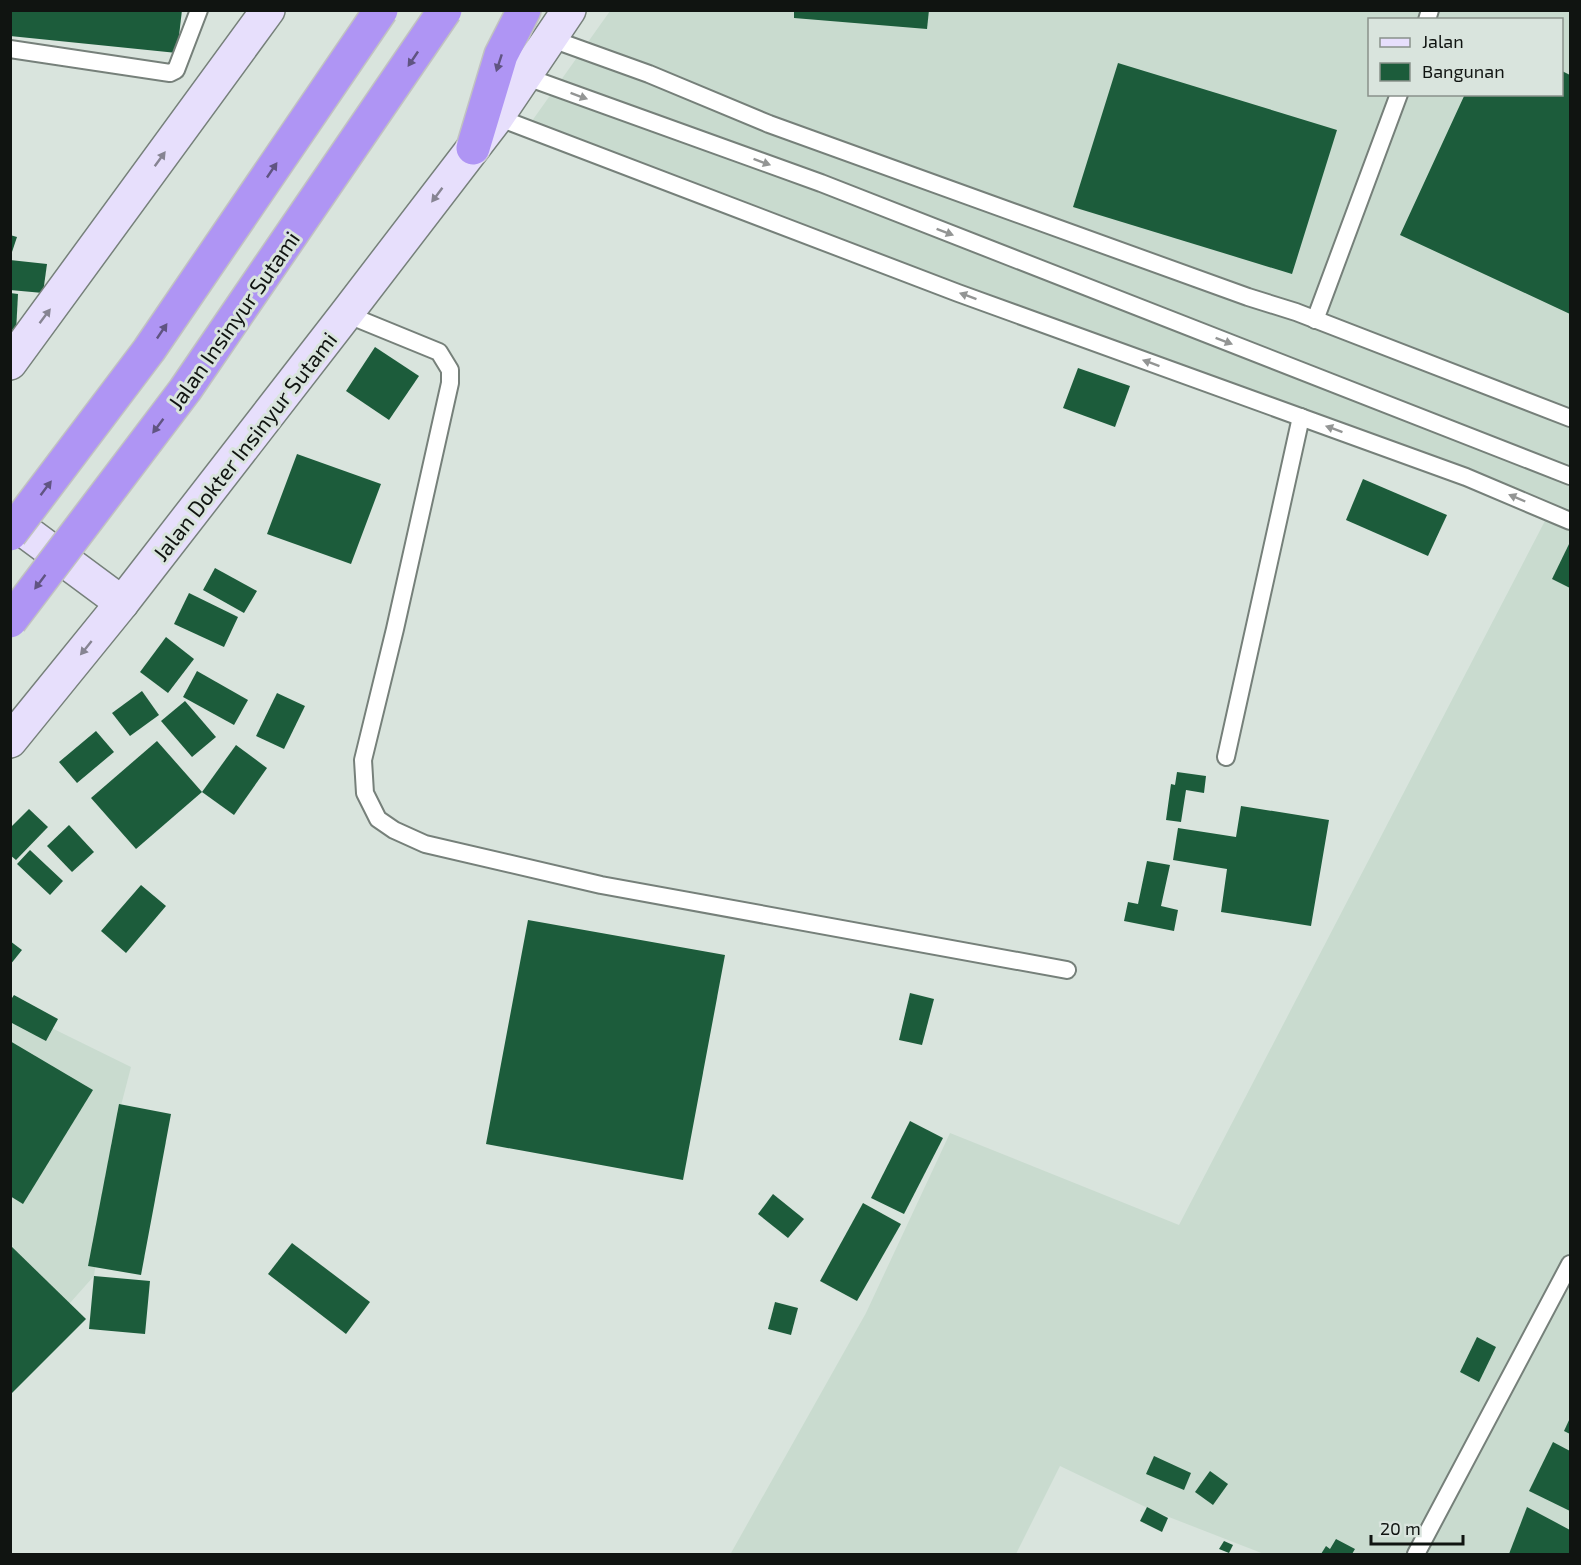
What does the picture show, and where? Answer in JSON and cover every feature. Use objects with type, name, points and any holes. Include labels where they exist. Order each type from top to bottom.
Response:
[{"type":"highway","points":[[10,534],[149,350],[381,10]]},
{"type":"highway","name":"Jalan Insinyur Sutami","points":[[10,621],[185,390],[445,10]]},
{"type":"highway","points":[[473,148],[501,55],[524,10]]},
{"type":"street","points":[[10,363],[268,10]]},
{"type":"street","name":"Jalan Dokter Insinyur Sutami","points":[[10,741],[122,603],[497,117],[569,10]]},
{"type":"street","points":[[10,520],[122,603]]},
{"type":"lane","points":[[10,49],[170,73],[176,70],[199,10]]},
{"type":"lane","points":[[549,38],[649,74],[779,128],[1237,294],[1315,320],[1570,418]]},
{"type":"lane","points":[[524,76],[821,183],[1570,476]]},
{"type":"lane","points":[[1315,320],[1398,96]]},
{"type":"lane","points":[[497,117],[958,293],[1466,477],[1570,521]]},
{"type":"lane","points":[[346,314],[439,352],[450,370],[448,394],[363,760],[365,794],[378,819],[394,830],[425,844],[601,885],[1067,970]]},
{"type":"lane","points":[[1226,757],[1301,417]]},
{"type":"lane","points":[[1416,1554],[1570,1264]]},
{"type":"shaded area","points":[[610,11],[1570,11],[1570,1554],[1264,1554],[1156,1512],[1060,1466],[1016,1554],[731,1553],[866,1313],[950,1133],[1179,1225],[1547,517],[522,135]]},
{"type":"shaded area","points":[[11,1008],[131,1067],[111,1144],[94,1276],[11,1369]]},
{"type":"building","points":[[10,10],[182,10],[177,53],[10,36]]},
{"type":"building","points":[[794,10],[929,10],[927,29],[794,18]]},
{"type":"building","points":[[1118,63],[1337,130],[1292,274],[1073,207]]},
{"type":"building","points":[[1563,72],[1570,75],[1570,314],[1400,235],[1464,96],[1563,96]]},
{"type":"building","points":[[10,235],[17,237],[11,255],[10,254]]},
{"type":"building","points":[[10,260],[47,264],[43,293],[10,290]]},
{"type":"building","points":[[10,293],[18,294],[16,332],[10,332]]},
{"type":"building","points":[[375,347],[419,376],[389,420],[346,391]]},
{"type":"building","points":[[1078,368],[1130,386],[1115,427],[1063,408]]},
{"type":"building","points":[[297,454],[381,484],[351,564],[267,534]]},
{"type":"building","points":[[1363,479],[1447,515],[1428,556],[1346,520]]},
{"type":"building","points":[[1570,542],[1570,588],[1552,579]]},
{"type":"building","points":[[215,568],[257,591],[244,613],[203,590]]},
{"type":"building","points":[[189,593],[238,617],[224,647],[174,624]]},
{"type":"building","points":[[166,637],[194,659],[168,693],[140,672]]},
{"type":"building","points":[[197,671],[248,700],[234,725],[183,697]]},
{"type":"building","points":[[142,691],[159,715],[130,736],[112,713]]},
{"type":"building","points":[[277,693],[305,706],[284,749],[256,736]]},
{"type":"building","points":[[185,701],[216,737],[192,757],[161,721]]},
{"type":"building","points":[[96,731],[114,752],[77,783],[59,762]]},
{"type":"building","points":[[157,741],[202,792],[136,849],[91,798]]},
{"type":"building","points":[[236,745],[267,768],[234,815],[202,792]]},
{"type":"building","points":[[1177,772],[1206,776],[1204,793],[1186,790],[1181,822],[1166,820],[1171,784],[1175,785]]},
{"type":"building","points":[[1241,806],[1329,820],[1311,926],[1221,912],[1227,869],[1173,860],[1178,828],[1236,837]]},
{"type":"building","points":[[29,809],[48,827],[16,860],[10,855],[10,828]]},
{"type":"building","points":[[69,825],[94,852],[72,872],[47,846]]},
{"type":"building","points":[[30,850],[63,881],[50,895],[17,864]]},
{"type":"building","points":[[1147,861],[1170,865],[1161,906],[1178,910],[1174,931],[1124,921],[1128,902],[1138,904]]},
{"type":"building","points":[[141,885],[166,906],[126,953],[101,931]]},
{"type":"building","points":[[528,920],[725,955],[683,1180],[486,1144]]},
{"type":"building","points":[[10,941],[22,950],[10,965]]},
{"type":"building","points":[[910,993],[934,999],[922,1045],[899,1040]]},
{"type":"building","points":[[14,995],[58,1019],[46,1041],[10,1022],[10,1001]]},
{"type":"building","points":[[10,1041],[93,1090],[23,1204],[10,1196]]},
{"type":"building","points":[[119,1104],[171,1114],[141,1275],[88,1266]]},
{"type":"building","points":[[910,1121],[943,1138],[904,1214],[871,1198]]},
{"type":"building","points":[[773,1194],[804,1219],[788,1238],[758,1214]]},
{"type":"building","points":[[863,1203],[901,1224],[857,1301],[820,1281]]},
{"type":"building","points":[[292,1243],[370,1302],[346,1334],[268,1274]]},
{"type":"building","points":[[10,1245],[86,1319],[10,1395]]},
{"type":"building","points":[[94,1276],[150,1281],[145,1334],[89,1329]]},
{"type":"building","points":[[775,1302],[798,1308],[791,1335],[768,1329]]},
{"type":"building","points":[[1477,1337],[1496,1347],[1479,1382],[1460,1372]]},
{"type":"building","points":[[1570,1418],[1570,1434],[1564,1431]]},
{"type":"building","points":[[1553,1442],[1570,1451],[1570,1511],[1529,1491]]},
{"type":"building","points":[[1154,1456],[1191,1473],[1184,1490],[1146,1474]]},
{"type":"building","points":[[1210,1471],[1228,1484],[1213,1505],[1195,1492]]},
{"type":"building","points":[[1147,1507],[1168,1518],[1162,1532],[1140,1521]]},
{"type":"building","points":[[1527,1507],[1570,1530],[1570,1554],[1509,1554]]},
{"type":"building","points":[[1336,1539],[1355,1549],[1352,1554],[1321,1554],[1326,1546],[1330,1549]]},
{"type":"building","points":[[1224,1541],[1233,1545],[1229,1553],[1219,1549]]}]
